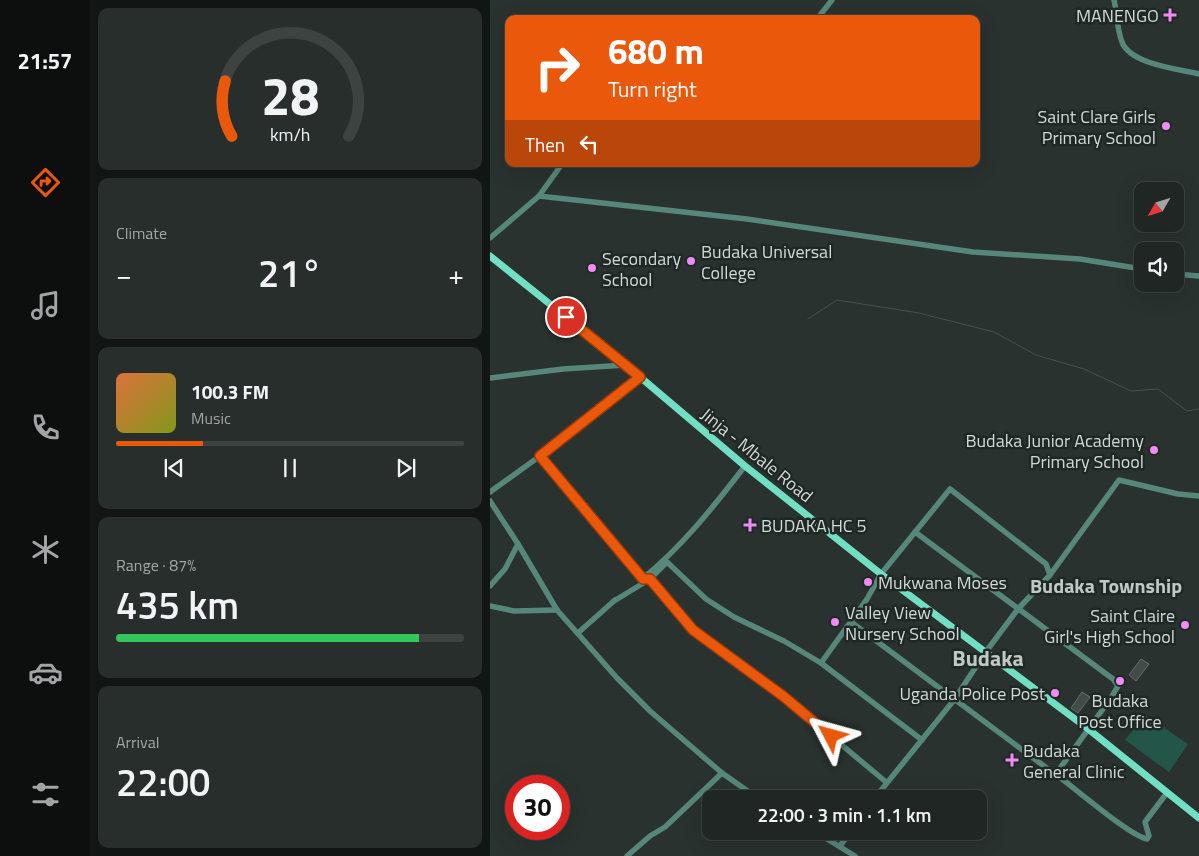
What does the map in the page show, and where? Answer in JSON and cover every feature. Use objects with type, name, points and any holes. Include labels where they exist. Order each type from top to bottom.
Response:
[{"type":"main road","name":"Jinja - Mbale Road","points":[[490,256],[626,365],[745,466],[881,574],[984,653],[1087,728],[1166,794],[1199,818]]},
{"type":"street","points":[[820,15],[832,0]]},
{"type":"street","points":[[1114,0],[1122,41],[1128,52],[1144,60],[1199,74]]},
{"type":"street","points":[[490,238],[516,218],[539,196],[560,167]]},
{"type":"street","points":[[539,196],[747,219],[973,252],[1080,259],[1134,268]]},
{"type":"street","points":[[1184,275],[1199,276]]},
{"type":"street","points":[[490,378],[626,365]]},
{"type":"street","points":[[490,492],[540,456],[640,377]]},
{"type":"street","points":[[540,456],[643,579]]},
{"type":"street","points":[[579,632],[656,568],[714,506],[745,466]]},
{"type":"street","points":[[880,790],[954,700],[984,653],[1018,609],[1050,575],[1119,480],[1178,494],[1199,496]]},
{"type":"street","points":[[821,663],[851,622],[881,574],[950,489],[1046,564],[1050,575]]},
{"type":"street","points":[[490,501],[558,610],[617,678],[650,711],[722,773],[746,790]]},
{"type":"street","points":[[915,532],[1094,664],[1113,679],[1118,686],[1058,771],[1054,773]]},
{"type":"street","points":[[490,586],[505,569],[518,544]]},
{"type":"street","points":[[614,601],[650,579],[667,562],[706,599],[734,617],[784,641],[821,663],[922,740]]},
{"type":"street","points":[[643,579],[650,579],[693,630],[783,696],[886,782]]},
{"type":"street","points":[[490,606],[514,611],[558,610]]},
{"type":"street","points":[[851,622],[1140,837],[1147,839],[1149,836],[1145,822],[1166,794]]},
{"type":"street","points":[[627,856],[650,836],[665,827],[722,773]]},
{"type":"street","points":[[830,840],[855,856]]},
{"type":"street","points":[[840,846],[844,840]]},
{"type":"green space","points":[[1145,715],[1188,744],[1169,772],[1125,740]]},
{"type":"building","points":[[1141,659],[1149,664],[1136,681],[1129,675]]},
{"type":"building","points":[[1082,692],[1090,697],[1078,713],[1071,708]]},
{"type":"waterway","points":[[808,319],[837,300],[919,313],[994,332],[1036,355],[1084,369],[1131,391],[1158,389],[1187,411],[1199,409]]},
{"type":"place","name":"MANENGO","points":[[1170,15]]},
{"type":"place","name":"Saint Clare Girls Primary School","points":[[1166,126]]},
{"type":"place","name":"Budaka Universal College","points":[[691,261]]},
{"type":"place","name":"Secondary School","points":[[592,268]]},
{"type":"place","name":"Budaka Junior Academy Primary School","points":[[1154,450]]},
{"type":"place","name":"BUDAKA HC 5","points":[[750,525]]},
{"type":"place","name":"Mukwana Moses","points":[[868,582]]},
{"type":"place","name":"Valley View Nursery School","points":[[835,622]]},
{"type":"place","name":"Saint Claire Girl's High School","points":[[1185,625]]},
{"type":"place","name":"Budaka Post Office","points":[[1120,681]]},
{"type":"place","name":"Uganda Police Post","points":[[1055,693]]},
{"type":"place","name":"Budaka General Clinic","points":[[1012,760]]},
{"type":"district","name":"Budaka Township","points":[[1106,585]]},
{"type":"district","name":"Budaka","points":[[988,658]]},
{"type":"route","points":[[566,317],[640,377],[540,456],[643,579],[650,579],[693,630],[783,696],[831,736]]}]
